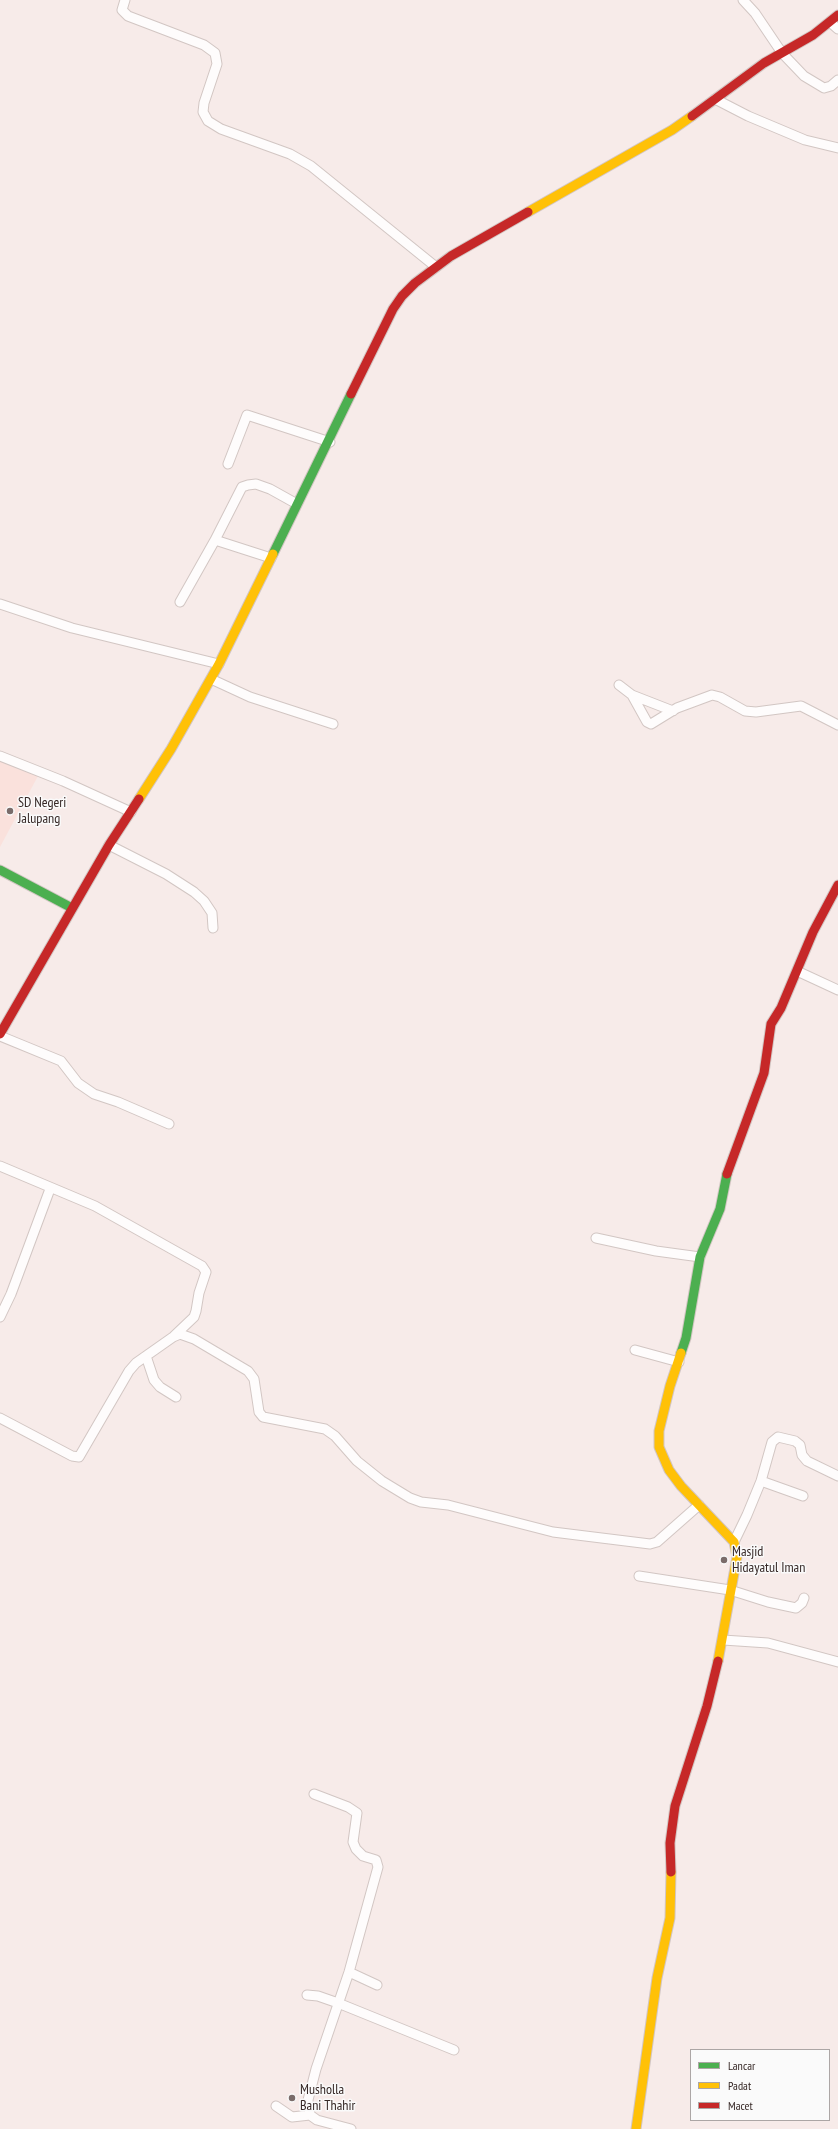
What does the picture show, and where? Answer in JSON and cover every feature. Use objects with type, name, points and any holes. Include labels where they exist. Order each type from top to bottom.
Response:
[{"type":"street","points":[[125,0],[122,10],[128,16],[204,45],[215,52],[217,64],[204,104],[203,112],[208,121],[221,129],[290,154],[311,166],[436,267]]},
{"type":"street","points":[[743,0],[755,13],[782,53],[804,76],[822,88],[834,89],[838,80]]},
{"type":"street","points":[[169,1124],[94,1094],[78,1083],[60,1061],[0,1035],[109,845],[171,749],[211,679],[297,504],[330,442],[393,309],[402,296],[451,256],[672,130],[764,63],[813,36],[838,15]]},
{"type":"street","points":[[830,22],[838,29]]},
{"type":"street","points":[[715,99],[794,135],[838,148]]},
{"type":"street","points":[[228,464],[247,415],[330,442]]},
{"type":"street","points":[[180,602],[242,488],[256,484],[276,492],[297,504]]},
{"type":"street","points":[[215,540],[271,558]]},
{"type":"street","points":[[0,604],[72,628],[219,664]]},
{"type":"street","points":[[211,679],[250,697],[333,724]]},
{"type":"street","points":[[619,685],[632,695],[673,711]]},
{"type":"street","points":[[632,695],[650,724],[673,711],[712,695],[720,697],[745,711],[756,712],[801,706],[838,725]]},
{"type":"street","points":[[0,756],[63,781],[131,812]]},
{"type":"street","points":[[109,845],[166,874],[194,892],[204,901],[212,913],[213,928]]},
{"type":"street","points":[[0,870],[72,908]]},
{"type":"street","points":[[636,2129],[657,1978],[670,1918],[672,1895],[670,1843],[674,1806],[707,1706],[723,1640],[730,1590],[738,1557],[734,1542],[669,1470],[659,1447],[660,1425],[670,1386],[686,1338],[700,1257],[720,1209],[728,1168],[764,1073],[771,1024],[797,971],[813,932],[838,885]]},
{"type":"street","points":[[797,971],[838,990]]},
{"type":"street","points":[[0,1166],[118,1218],[202,1266],[206,1272],[199,1293],[194,1317],[173,1336],[133,1366],[126,1375],[79,1457],[72,1456],[0,1418]]},
{"type":"street","points":[[0,1317],[11,1294],[50,1189]]},
{"type":"street","points":[[596,1238],[656,1252],[700,1257]]},
{"type":"street","points":[[173,1336],[180,1334],[194,1339],[248,1370],[254,1379],[259,1412],[264,1417],[325,1429],[335,1436],[357,1461],[382,1481],[410,1498],[421,1502],[448,1505],[553,1532],[650,1544],[657,1542],[699,1505]]},
{"type":"street","points":[[635,1350],[679,1362]]},
{"type":"street","points":[[146,1356],[154,1380],[160,1387],[176,1397]]},
{"type":"street","points":[[734,1542],[748,1515],[761,1481],[772,1442],[778,1437],[795,1441],[800,1445],[802,1455],[807,1461],[838,1476]]},
{"type":"street","points":[[761,1481],[803,1496]]},
{"type":"street","points":[[639,1576],[730,1590],[768,1602],[796,1608],[802,1603],[804,1598]]},
{"type":"street","points":[[723,1640],[768,1643],[838,1662]]},
{"type":"street","points":[[310,2115],[308,2100],[309,2090],[349,1972],[378,1867],[376,1860],[363,1856],[356,1849],[353,1842],[357,1813],[348,1807],[314,1794]]},
{"type":"street","points":[[349,1972],[377,1986]]},
{"type":"street","points":[[307,1995],[318,1996],[338,2003],[454,2050]]},
{"type":"street","points":[[276,2106],[292,2117],[310,2115],[317,2120],[351,2129]]},
{"type":"shaded area","name":"SD Negeri Jalupang","points":[[0,761],[38,776],[0,847]]},
{"type":"traffic: fast","points":[[273,554],[351,394]]},
{"type":"traffic: fast","points":[[0,870],[72,908]]},
{"type":"traffic: fast","points":[[681,1353],[686,1338],[700,1257],[720,1209],[727,1174]]},
{"type":"traffic: slow","points":[[528,212],[672,130],[692,116]]},
{"type":"traffic: slow","points":[[139,799],[171,749],[219,664],[273,554]]},
{"type":"traffic: slow","points":[[681,1353],[670,1386],[659,1431],[659,1447],[669,1470],[681,1486],[734,1542],[737,1557],[718,1661]]},
{"type":"traffic: slow","points":[[636,2129],[657,1978],[670,1918],[671,1872]]},
{"type":"traffic: jam","points":[[692,116],[764,63],[813,35],[838,15]]},
{"type":"traffic: jam","points":[[351,394],[393,309],[402,296],[415,283],[451,256],[528,212]]},
{"type":"traffic: jam","points":[[0,1034],[109,845],[139,799]]},
{"type":"traffic: jam","points":[[727,1174],[764,1073],[771,1024],[781,1008],[813,932],[838,885]]},
{"type":"traffic: jam","points":[[671,1872],[670,1843],[675,1806],[707,1706],[718,1661]]},
{"type":"place","name":"SD Negeri Jalupang","points":[[10,811]]},
{"type":"place","name":"Masjid Hidayatul Iman","points":[[724,1560]]},
{"type":"place","name":"Musholla Bani Thahir","points":[[292,2098]]}]
